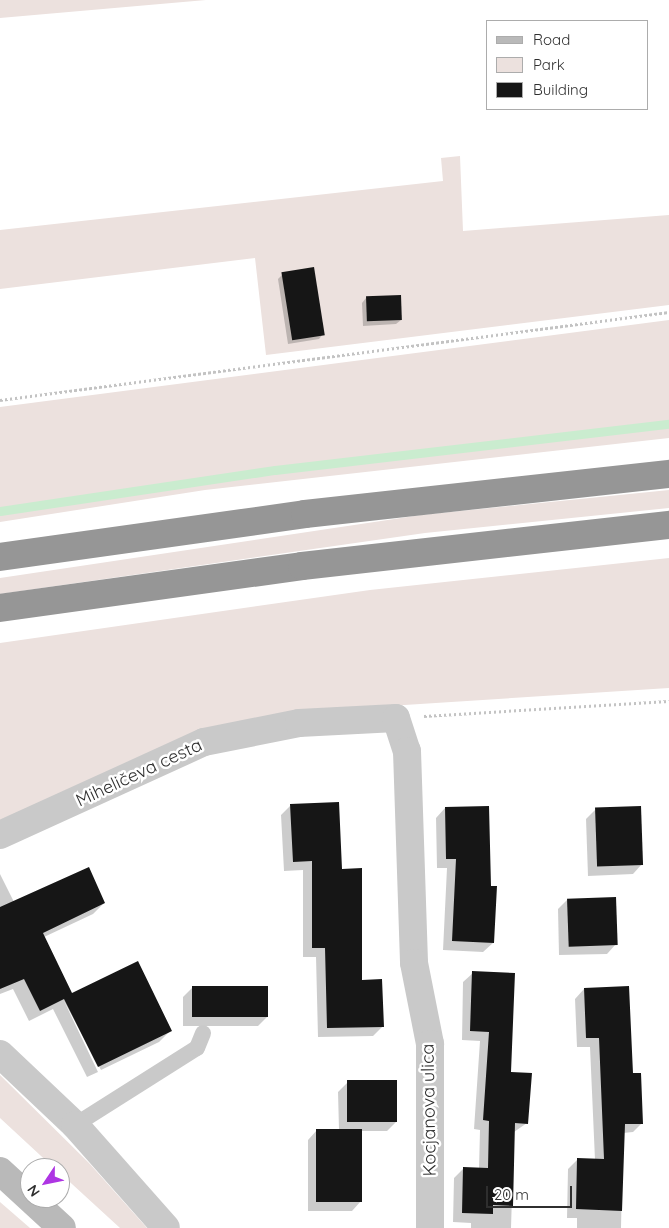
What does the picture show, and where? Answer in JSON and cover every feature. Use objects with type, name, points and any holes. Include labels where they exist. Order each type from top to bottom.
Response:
[{"type":"highway","points":[[0,557],[315,513],[669,474]]},
{"type":"highway","points":[[0,608],[302,566],[669,525]]},
{"type":"street","name":"Miheličeva cesta","points":[[0,835],[204,742],[299,723],[396,718]]},
{"type":"street","name":"Kocjanova ulica","points":[[396,718],[407,751],[414,962],[430,1044],[430,1228]]},
{"type":"street","points":[[0,1054],[75,1126],[166,1228]]},
{"type":"street","points":[[0,1171],[62,1228]]},
{"type":"lane","points":[[75,1126],[197,1048],[203,1033]]},
{"type":"path","points":[[0,400],[669,312]]},
{"type":"path","points":[[396,718],[669,701]]},
{"type":"green space","points":[[0,0],[206,0],[0,18]]},
{"type":"green space","points":[[460,156],[463,231],[669,215],[669,305],[266,355],[255,258],[0,289],[0,230],[443,181],[441,158]]},
{"type":"green space","points":[[669,320],[669,438],[205,490],[0,522],[0,407]]},
{"type":"green space","points":[[669,490],[669,508],[425,533],[0,594],[0,578],[421,515]]},
{"type":"green space","points":[[669,558],[669,688],[342,709],[0,824],[0,643],[370,590]]},
{"type":"green space","points":[[0,1075],[89,1163],[147,1228],[120,1228],[70,1182],[70,1158],[43,1158],[0,1118]]},
{"type":"green space","points":[[0,1202],[30,1228],[0,1228]]},
{"type":"building","points":[[314,267],[325,335],[292,340],[281,272]]},
{"type":"building","points":[[401,295],[402,320],[367,321],[366,296]]},
{"type":"building","points":[[339,802],[342,869],[362,868],[362,980],[382,979],[384,1027],[327,1028],[325,948],[312,948],[312,861],[293,862],[290,804]]},
{"type":"building","points":[[489,806],[491,886],[497,886],[494,943],[452,941],[456,859],[446,859],[445,807]]},
{"type":"building","points":[[641,806],[643,865],[597,867],[595,808]]},
{"type":"building","points":[[89,867],[105,903],[43,933],[72,993],[138,961],[172,1031],[98,1067],[64,999],[40,1011],[24,979],[0,989],[0,907]]},
{"type":"building","points":[[616,897],[618,945],[569,947],[567,899]]},
{"type":"building","points":[[472,971],[515,973],[511,1072],[532,1073],[528,1124],[515,1123],[513,1206],[493,1205],[493,1214],[462,1213],[463,1167],[488,1168],[489,1121],[483,1120],[489,1032],[470,1031]]},
{"type":"building","points":[[192,986],[268,986],[268,1017],[192,1017]]},
{"type":"building","points":[[629,986],[633,1073],[641,1073],[643,1124],[625,1124],[622,1211],[576,1209],[577,1158],[604,1159],[599,1038],[586,1038],[584,988]]},
{"type":"building","points":[[347,1080],[397,1080],[397,1122],[347,1122]]},
{"type":"building","points":[[316,1129],[362,1129],[362,1202],[316,1202]]},
{"type":"waterway","points":[[0,511],[275,470],[669,424]]}]
